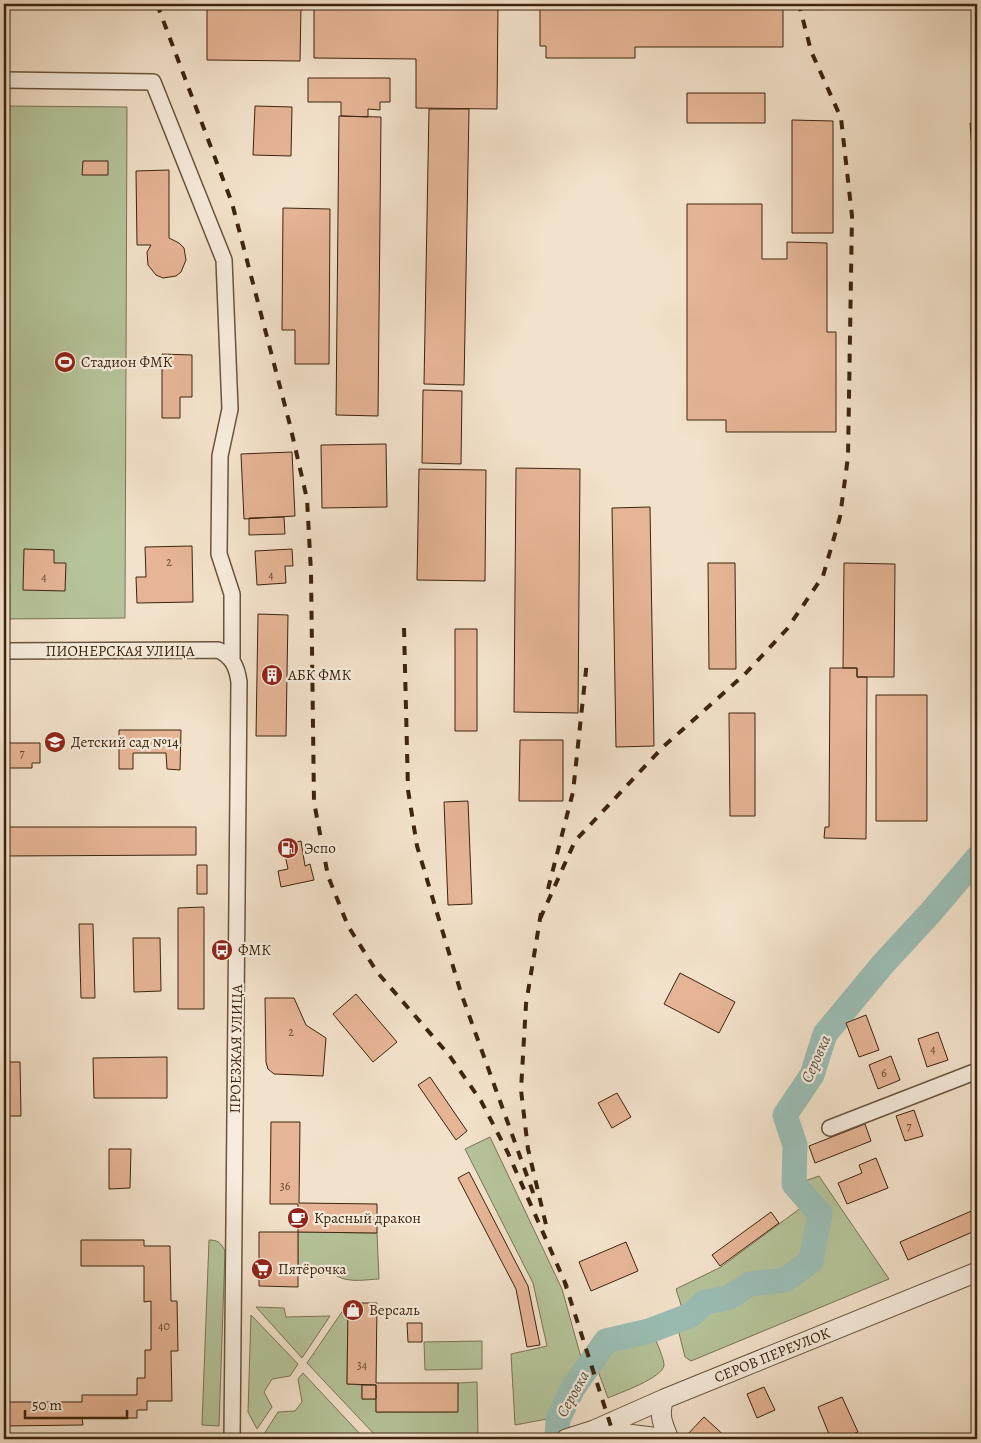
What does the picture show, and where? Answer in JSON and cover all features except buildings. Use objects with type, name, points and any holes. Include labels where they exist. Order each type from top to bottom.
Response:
[{"type":"street","name":"ПРОЕЗЖАЯ УЛИЦА","points":[[4,80],[153,82],[224,260],[230,409],[220,456],[219,554],[232,594],[232,661],[236,667],[240,682],[232,1439]]},
{"type":"street","name":"ПИОНЕРСКАЯ УЛИЦА","points":[[4,651],[218,650],[226,654],[232,661]]},
{"type":"street","points":[[830,1128],[977,1071]]},
{"type":"street","name":"СЕРОВ ПЕРЕУЛОК","points":[[579,1435],[977,1272]]},
{"type":"street","points":[[664,1399],[660,1407],[661,1420],[669,1439]]},
{"type":"street","points":[[579,1435],[652,1437],[657,1439]]},
{"type":"green space","name":"Стадион ФМК","points":[[4,106],[127,107],[125,618],[4,619]]},
{"type":"green space","points":[[490,1137],[562,1289],[582,1361],[547,1419],[515,1425],[511,1354],[547,1346],[533,1283],[465,1149]]},
{"type":"green space","points":[[819,1176],[889,1279],[691,1361],[685,1357],[678,1329],[696,1322],[709,1306],[731,1304],[753,1288],[787,1285],[817,1263],[827,1212],[799,1183]]},
{"type":"green space","points":[[806,1204],[814,1214],[805,1259],[782,1275],[748,1279],[725,1295],[705,1297],[683,1311],[676,1289],[721,1267]]},
{"type":"green space","points":[[298,1232],[377,1233],[379,1279],[347,1280],[330,1271],[298,1272]]},
{"type":"green space","points":[[209,1240],[219,1242],[225,1251],[219,1426],[202,1425]]},
{"type":"green space","points":[[348,1303],[347,1384],[362,1385],[362,1399],[376,1399],[376,1412],[457,1412],[458,1383],[477,1382],[478,1435],[376,1436],[307,1363]]},
{"type":"green space","points":[[256,1307],[284,1308],[286,1317],[330,1316],[302,1358]]},
{"type":"green space","points":[[251,1315],[298,1364],[290,1376],[272,1379],[264,1392],[272,1407],[257,1429],[248,1412]]},
{"type":"green space","points":[[654,1335],[664,1362],[662,1370],[649,1380],[608,1398],[595,1363],[608,1346]]},
{"type":"green space","points":[[482,1341],[482,1369],[425,1370],[424,1342]]},
{"type":"green space","points":[[303,1373],[361,1435],[264,1434],[278,1412],[295,1411],[302,1402],[298,1379]]},
{"type":"waterway","name":"Серовка","points":[[557,1439],[558,1419],[573,1388],[606,1341],[649,1331],[691,1315],[705,1302],[728,1298],[750,1284],[785,1280],[811,1261],[820,1214],[794,1184],[795,1145],[785,1115],[812,1075],[825,1034],[883,964],[977,858]]},
{"type":"railway","points":[[157,4],[232,203],[290,425],[307,499],[311,572],[314,802],[328,876],[348,926],[377,972],[449,1055],[481,1101],[508,1153],[567,1287]]},
{"type":"railway","points":[[540,919],[575,841],[663,747],[745,674],[787,629],[823,576],[840,517],[848,457],[852,216],[841,118],[811,51],[799,4]]},
{"type":"railway","points":[[404,628],[408,790],[417,846],[461,993],[535,1198]]},
{"type":"railway","points":[[548,889],[573,792],[587,661]]},
{"type":"railway","points":[[541,913],[526,1004],[521,1090],[528,1149],[547,1229]]},
{"type":"railway","points":[[564,1280],[615,1439]]},
{"type":"place","name":"Стадион ФМК","points":[[65,362]]},
{"type":"place","name":"АБК ФМК","points":[[272,675]]},
{"type":"place","name":"Детский сад №14","points":[[55,742]]},
{"type":"place","name":"Эспо","points":[[288,848]]},
{"type":"place","name":"ФМК","points":[[222,950]]},
{"type":"place","name":"Красный дракон","points":[[298,1218]]},
{"type":"place","name":"Пятёрочка","points":[[262,1269]]},
{"type":"place","name":"Версаль","points":[[353,1310]]}]
